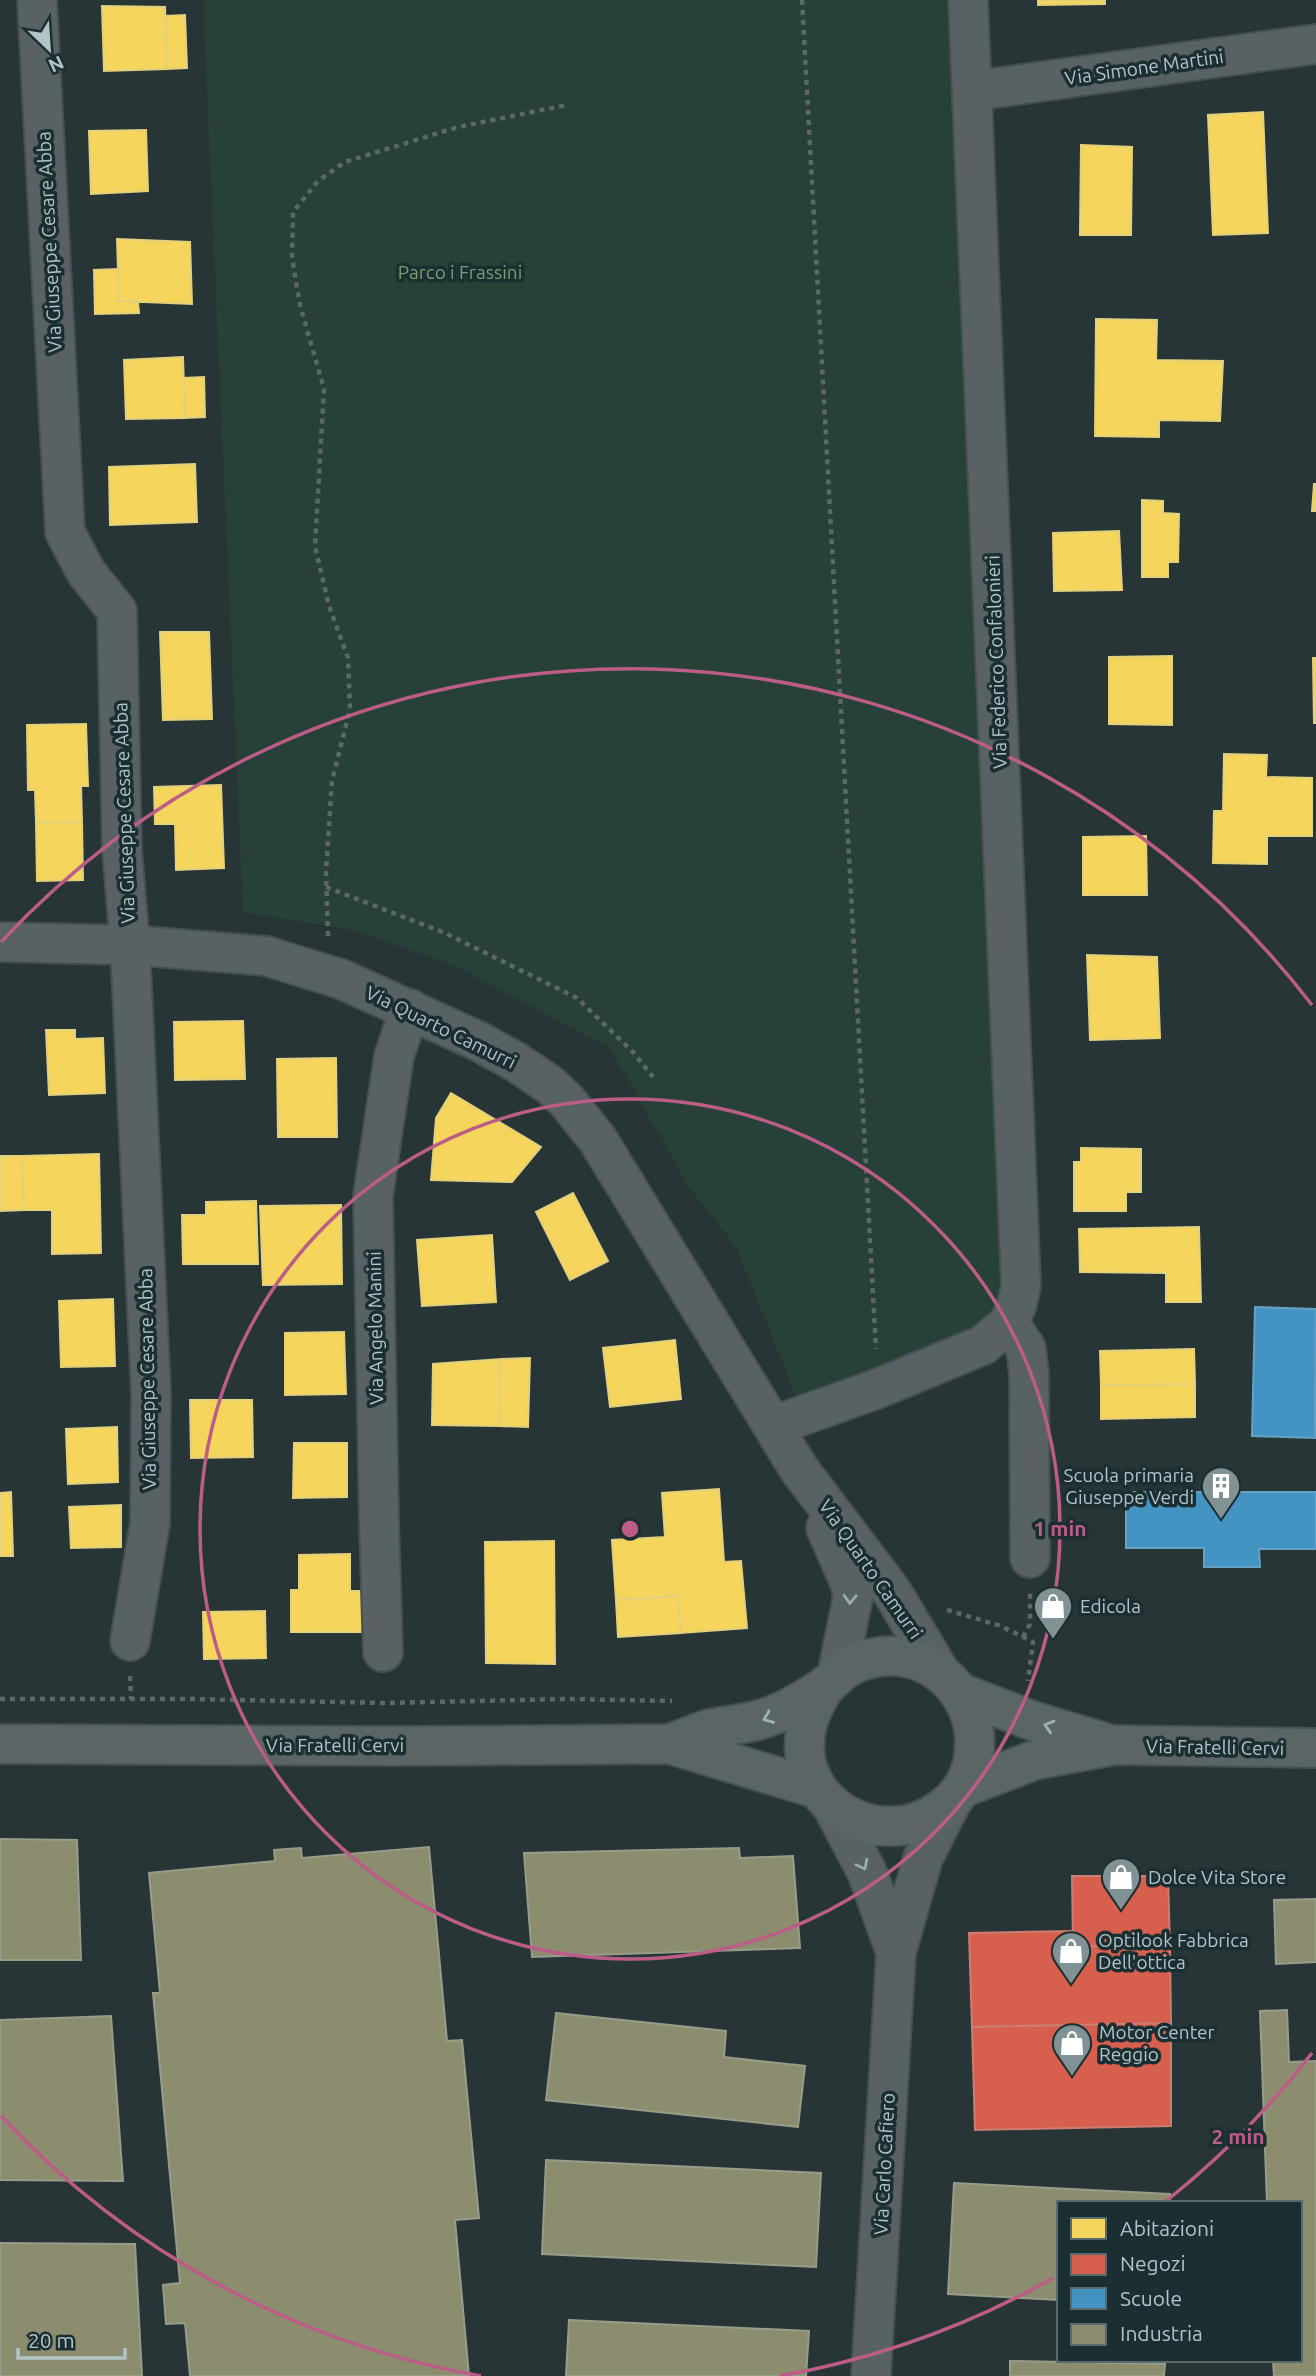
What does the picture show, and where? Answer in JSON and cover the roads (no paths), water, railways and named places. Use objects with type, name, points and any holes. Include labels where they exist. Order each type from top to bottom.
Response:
[{"type":"main road","name":"Via Fratelli Cervi","points":[[670,1744],[710,1729],[758,1722],[780,1713],[853,1665],[888,1657],[915,1661],[950,1683],[1033,1721],[1115,1745]]},
{"type":"main road","points":[[825,1796],[808,1768],[805,1746],[807,1724],[814,1703],[832,1680]]},
{"type":"main road","points":[[950,1683],[972,1716],[976,1740],[973,1765],[957,1795]]},
{"type":"main road","name":"Via Fratelli Cervi","points":[[0,1744],[670,1744],[825,1796],[853,1819],[879,1827],[906,1826],[931,1818],[957,1795],[1035,1760],[1115,1745],[1316,1748]]},
{"type":"street","name":"Via Giuseppe Cesare Abba","points":[[37,0],[65,532],[86,572],[117,611],[122,850],[130,945],[151,1393],[150,1523],[130,1641]]},
{"type":"street","name":"Via Federico Confalonieri","points":[[968,0],[1020,1242],[1021,1286],[1009,1323]]},
{"type":"street","name":"Via Simone Martini","points":[[972,91],[1316,44]]},
{"type":"street","name":"Via Quarto Camurri","points":[[0,942],[130,945],[266,956],[341,979],[410,1009],[478,1041],[550,1085],[567,1101],[598,1140],[799,1469],[892,1592],[950,1683]]},
{"type":"street","name":"Via Angelo Manini","points":[[383,1652],[373,1196],[394,1056],[410,1009]]},
{"type":"street","points":[[773,1426],[878,1388],[983,1345],[1009,1323],[1026,1348],[1029,1374],[1030,1558]]},
{"type":"street","name":"Via Quarto Camurri","points":[[799,1469],[853,1597],[832,1680]]},
{"type":"street","name":"Via Carlo Cafiero","points":[[871,2376],[896,1953],[923,1857],[957,1795]]},
{"type":"street","name":"Via Carlo Cafiero","points":[[825,1796],[867,1872],[896,1953]]},
{"type":"place","name":"Scuola primaria Giuseppe Verdi","points":[[1221,1520]]},
{"type":"place","name":"Edicola","points":[[1053,1640]]},
{"type":"place","name":"Dolce Vita Store","points":[[1121,1911]]},
{"type":"place","name":"Optilook Fabbrica Dell'ottica","points":[[1071,1985]]},
{"type":"place","name":"Motor Center Reggio","points":[[1072,2077]]},
{"type":"park label","name":"Parco i Frassini","points":[[460,272]]}]
